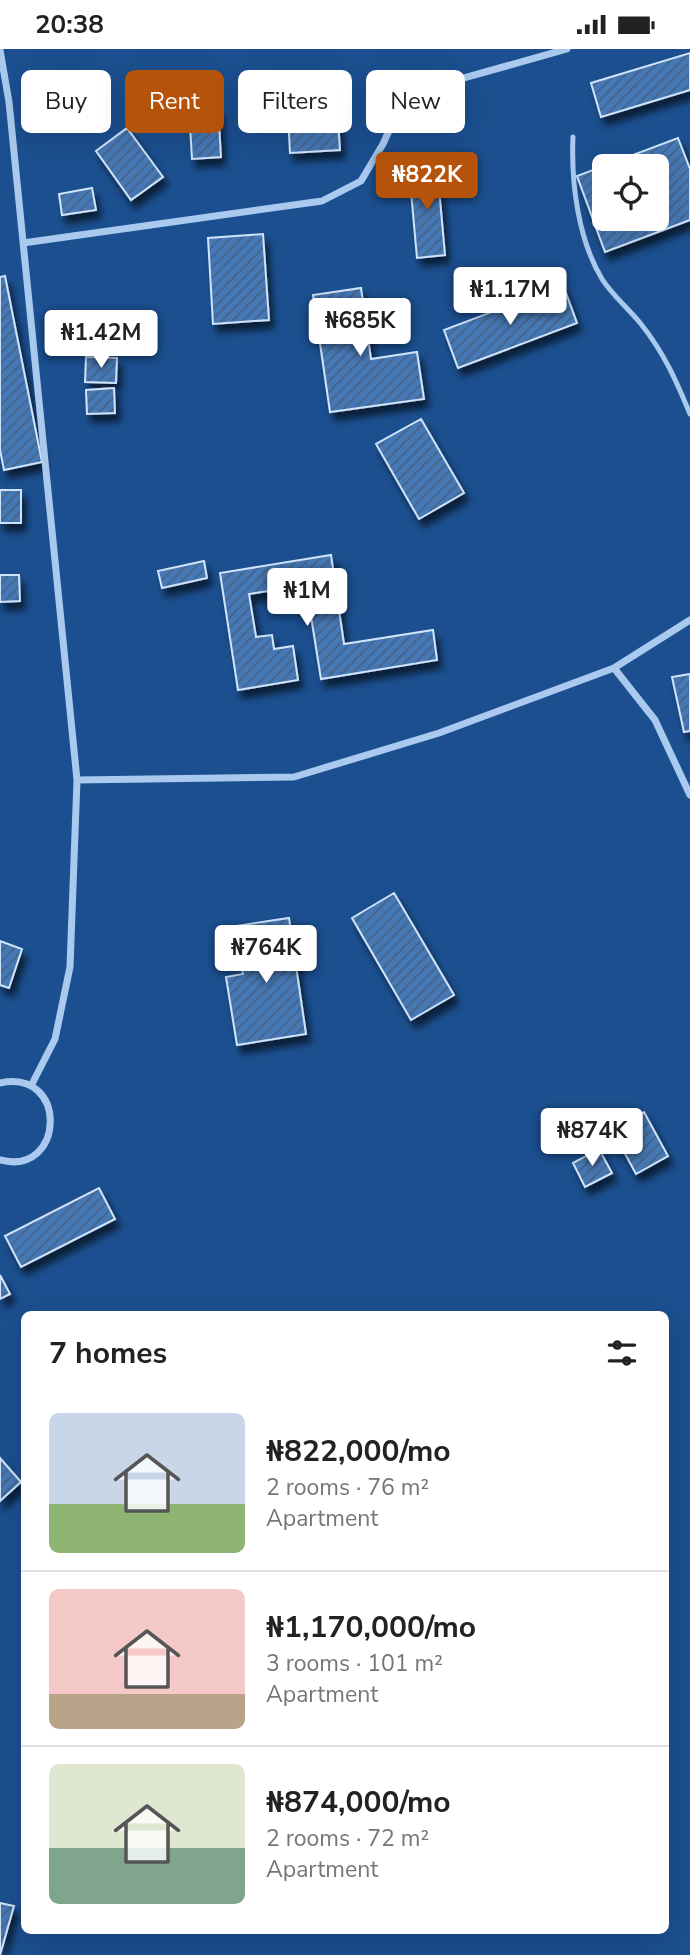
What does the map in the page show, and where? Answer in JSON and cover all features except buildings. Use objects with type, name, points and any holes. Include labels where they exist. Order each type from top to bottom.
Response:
[{"type":"street","points":[[23,243],[322,201],[361,181],[383,144],[397,113],[428,88],[567,49]]},
{"type":"street","points":[[0,50],[9,102],[77,780],[70,967],[55,1039],[31,1086]]},
{"type":"street","points":[[77,780],[293,777],[439,733],[614,668],[690,620]]},
{"type":"street","points":[[614,668],[655,720],[690,795]]},
{"type":"street","points":[[0,1083],[17,1081],[31,1086],[45,1099],[52,1117],[50,1135],[40,1151],[23,1160],[1,1163]]},
{"type":"lane","points":[[573,137],[571,173],[582,230],[602,279],[641,324],[669,365],[690,414]]}]
